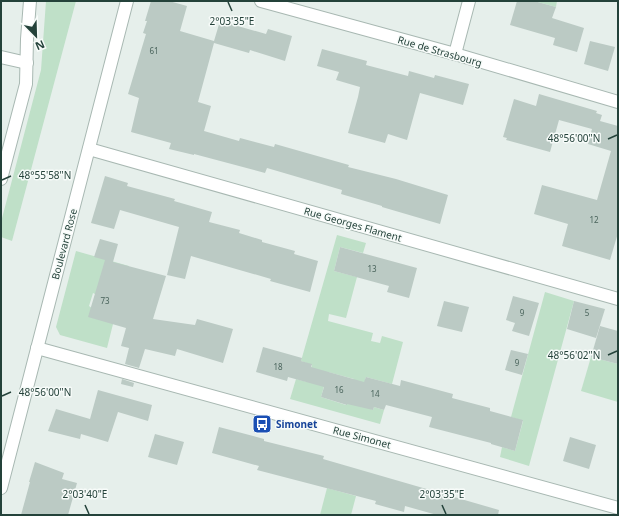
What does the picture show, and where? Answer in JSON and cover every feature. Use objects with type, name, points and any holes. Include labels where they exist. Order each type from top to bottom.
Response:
[{"type":"street","points":[[1,179],[26,84],[26,39],[30,1]]},
{"type":"street","name":"Boulevard Rose","points":[[1,488],[127,1]]},
{"type":"street","name":"Rue de Strasbourg","points":[[260,1],[455,54],[618,102]]},
{"type":"street","points":[[455,54],[469,1]]},
{"type":"street","points":[[1,57],[27,63]]},
{"type":"street","name":"Rue Georges Flament","points":[[89,149],[618,298]]},
{"type":"street","name":"Rue Simonet","points":[[37,348],[618,508]]},
{"type":"green space","points":[[46,1],[76,1],[12,241],[1,237],[1,222],[41,70]]},
{"type":"green space","points":[[534,1],[557,1],[556,7]]},
{"type":"green space","points":[[337,235],[366,243],[363,253],[340,247],[334,271],[357,277],[346,318],[329,314],[328,321],[373,333],[371,341],[380,343],[382,336],[403,342],[392,384],[366,377],[359,403],[373,410],[374,407],[384,410],[380,424],[290,399],[296,379],[307,382],[312,365],[301,361]],"holes":[[[328,372],[354,379],[346,405],[321,397]]]},
{"type":"green space","points":[[76,251],[129,266],[123,290],[93,293],[89,306],[113,324],[107,348],[60,335],[56,327]]},
{"type":"green space","points":[[545,292],[574,301],[529,466],[500,457],[502,447],[515,451],[523,421],[511,417]]},
{"type":"green space","points":[[591,357],[618,364],[618,402],[581,391]]},
{"type":"green space","points":[[327,488],[356,496],[351,515],[320,515]]},
{"type":"building","points":[[151,1],[169,1],[187,6],[180,31],[214,41],[220,21],[266,34],[268,29],[292,36],[285,61],[250,50],[249,53],[214,43],[198,102],[211,106],[204,131],[239,141],[240,138],[274,147],[275,144],[349,165],[348,167],[396,179],[448,195],[440,224],[341,194],[342,190],[267,168],[265,173],[194,154],[169,149],[171,143],[131,132],[139,98],[128,94],[146,34],[143,33]]},
{"type":"building","points":[[517,1],[534,1],[556,7],[552,18],[584,28],[577,52],[553,45],[555,38],[510,25]]},
{"type":"building","points":[[590,41],[615,47],[608,71],[584,64]]},
{"type":"building","points":[[322,49],[367,61],[366,65],[408,76],[409,71],[434,78],[435,75],[469,84],[463,105],[420,93],[407,140],[388,134],[385,143],[348,133],[360,87],[336,80],[339,72],[317,66]]},
{"type":"building","points":[[539,94],[597,111],[596,113],[602,115],[600,121],[618,126],[618,233],[610,260],[562,246],[568,224],[534,214],[542,185],[597,200],[611,151],[588,144],[592,129],[559,120],[550,152],[506,140],[507,138],[503,137],[514,99],[536,106]]},
{"type":"building","points":[[105,176],[128,183],[127,186],[175,199],[174,201],[212,212],[209,222],[240,230],[239,233],[262,240],[262,242],[295,251],[294,254],[318,261],[310,292],[191,256],[185,279],[167,275],[179,227],[120,210],[114,229],[91,223]]},
{"type":"building","points":[[100,239],[118,244],[113,262],[166,276],[153,319],[195,325],[197,319],[233,329],[223,363],[177,349],[175,356],[145,349],[139,368],[125,364],[129,348],[121,346],[126,328],[88,317],[105,260],[94,257]]},
{"type":"building","points":[[340,247],[417,268],[409,298],[387,292],[389,286],[334,271]]},
{"type":"building","points":[[513,296],[539,303],[529,336],[512,331],[515,323],[506,320]]},
{"type":"building","points":[[444,301],[469,307],[462,332],[437,326]]},
{"type":"building","points":[[574,301],[605,309],[596,338],[567,329]]},
{"type":"building","points":[[600,326],[618,331],[618,364],[591,357]]},
{"type":"building","points":[[263,347],[302,358],[301,361],[312,364],[311,367],[364,382],[366,377],[400,386],[401,380],[453,394],[452,398],[490,408],[490,411],[523,420],[515,451],[491,443],[429,427],[432,417],[386,405],[384,410],[374,407],[373,410],[347,405],[321,397],[324,387],[288,377],[287,381],[256,372]]},
{"type":"building","points":[[511,350],[528,354],[522,375],[505,370]]},
{"type":"building","points":[[122,379],[134,383],[133,387],[121,384]]},
{"type":"building","points":[[98,390],[152,405],[148,421],[118,412],[108,442],[81,434],[80,439],[48,431],[56,409],[90,419]]},
{"type":"building","points":[[219,427],[264,439],[264,441],[324,456],[323,459],[499,510],[498,515],[437,515],[405,506],[404,512],[375,504],[376,501],[257,470],[259,466],[212,453]]},
{"type":"building","points":[[155,434],[184,442],[177,465],[148,457]]},
{"type":"building","points":[[570,437],[596,445],[589,469],[563,461]]},
{"type":"building","points":[[35,462],[64,473],[62,479],[77,483],[68,515],[21,515]]},
{"type":"place","name":"Simonet","points":[[262,424]]}]
